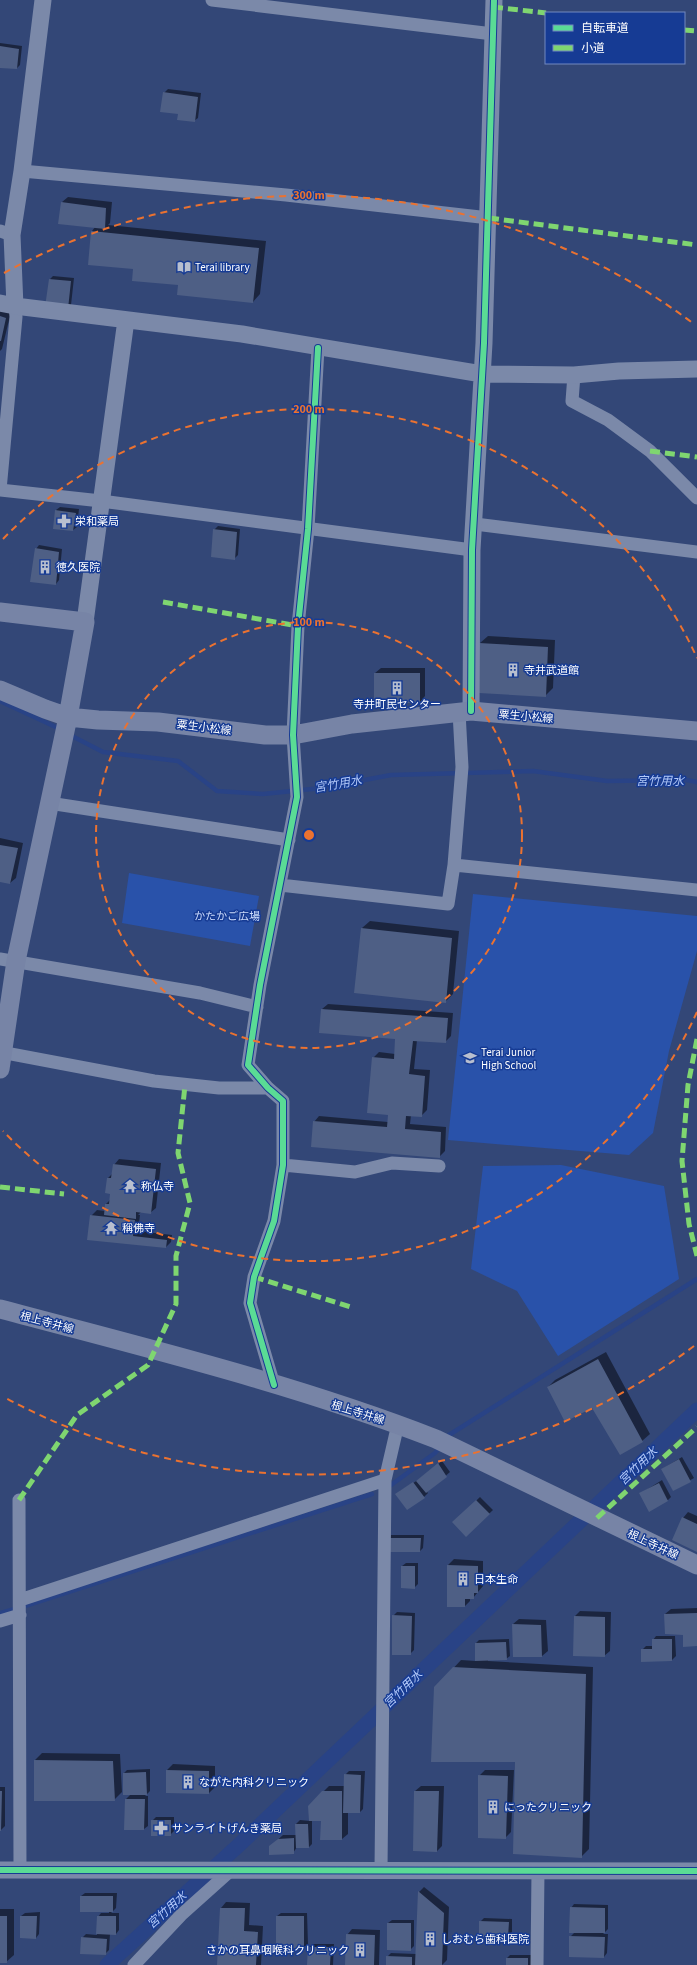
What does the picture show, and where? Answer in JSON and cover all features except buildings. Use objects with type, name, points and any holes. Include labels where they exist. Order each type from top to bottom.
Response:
[{"type":"main road","points":[[0,612],[85,622],[49,802],[8,960],[1,1058]]},
{"type":"main road","name":"粟生小松線","points":[[0,690],[45,709],[65,727],[98,720],[158,722],[265,735],[294,735],[352,724],[465,712],[697,731]]},
{"type":"main road","name":"根上寺井線","points":[[0,1309],[155,1350],[398,1424],[443,1442],[597,1518],[697,1565]]},
{"type":"street","points":[[43,0],[22,171],[6,233],[8,305],[16,317],[0,490],[101,501],[472,550]]},
{"type":"street","points":[[212,0],[493,34]]},
{"type":"street","points":[[280,885],[448,904],[454,866],[462,767],[472,550],[475,524],[488,218],[494,0]]},
{"type":"street","points":[[22,171],[286,195],[488,218]]},
{"type":"street","points":[[8,305],[242,334],[318,348],[482,374],[574,375],[620,371],[697,369]]},
{"type":"street","points":[[85,622],[126,320]]},
{"type":"street","points":[[274,1385],[250,1303],[254,1277],[274,1221],[283,1165],[283,1101],[268,1088],[248,1065],[257,1007],[297,790],[294,735],[298,626],[308,529],[318,348]]},
{"type":"street","points":[[574,375],[572,402],[608,420],[650,451],[697,498]]},
{"type":"street","points":[[475,524],[697,552]]},
{"type":"street","points":[[49,802],[289,840]]},
{"type":"street","points":[[454,866],[697,890]]},
{"type":"street","points":[[8,960],[200,993],[257,1007]]},
{"type":"street","points":[[1,1058],[154,1081],[219,1088],[268,1088]]},
{"type":"street","points":[[283,1165],[355,1172],[392,1163],[439,1166]]},
{"type":"street","points":[[381,1870],[385,1480],[398,1424]]},
{"type":"street","points":[[20,1600],[385,1480]]},
{"type":"street","points":[[19,1500],[20,1870]]},
{"type":"street","points":[[0,1621],[20,1615]]},
{"type":"street","points":[[0,1870],[189,1872],[381,1870],[697,1871]]},
{"type":"street","points":[[134,1965],[222,1871]]},
{"type":"street","points":[[537,1965],[538,1871]]},
{"type":"green space","name":"かたかご広場","points":[[129,873],[259,896],[250,946],[122,923]]},
{"type":"green space","points":[[473,894],[697,916],[697,951],[669,1051],[653,1133],[629,1155],[448,1140]]},
{"type":"green space","points":[[561,1165],[664,1186],[679,1279],[558,1356],[517,1291],[471,1269],[483,1166]]},
{"type":"waterway","name":"宮竹用水","points":[[0,701],[60,729]]},
{"type":"waterway","name":"宮竹用水","points":[[68,734],[103,752],[178,761],[217,791],[263,794],[322,788],[391,775],[533,771],[607,781],[687,780],[697,782]]},
{"type":"waterway","points":[[446,1440],[449,1435],[697,1279]]},
{"type":"waterway","name":"宮竹用水","points":[[107,1965],[239,1845],[697,1410]]},
{"type":"waterway","points":[[391,1485],[435,1453],[441,1446]]},
{"type":"waterway","points":[[25,1606],[372,1494]]},
{"type":"waterway","points":[[0,1613],[15,1609]]},
{"type":"marked path","points":[[493,7],[545,13]]},
{"type":"marked path","points":[[685,30],[697,31]]},
{"type":"marked path","points":[[489,218],[697,245]]},
{"type":"marked path","points":[[650,451],[697,457]]},
{"type":"marked path","points":[[163,602],[298,626]]},
{"type":"marked path","points":[[697,1039],[688,1085],[682,1161],[689,1224],[697,1256]]},
{"type":"marked path","points":[[19,1500],[77,1415],[148,1365],[176,1304],[176,1256],[190,1203],[178,1153],[185,1085]]},
{"type":"marked path","points":[[0,1187],[64,1194]]},
{"type":"marked path","points":[[254,1277],[351,1307]]},
{"type":"marked path","points":[[597,1518],[697,1427]]},
{"type":"cycle path","points":[[471,711],[472,550],[484,343],[494,0]]},
{"type":"cycle path","points":[[274,1385],[250,1303],[254,1277],[274,1221],[283,1165],[283,1101],[268,1088],[248,1065],[260,985],[297,797],[293,735],[298,626],[308,529],[318,348]]},
{"type":"cycle path","points":[[0,1870],[697,1871]]},
{"type":"place","name":"Terai library","points":[[184,267]]},
{"type":"place","name":"栄和薬局","points":[[64,521]]},
{"type":"place","name":"徳久医院","points":[[45,567]]},
{"type":"place","name":"寺井武道館","points":[[513,670]]},
{"type":"place","name":"寺井町民センター","points":[[397,688]]},
{"type":"place","name":"Terai Junior High School","points":[[470,1058]]},
{"type":"place","name":"称仏寺","points":[[130,1186]]},
{"type":"place","name":"稱佛寺","points":[[111,1228]]},
{"type":"place","name":"日本生命","points":[[463,1579]]},
{"type":"place","name":"ながた内科クリニック","points":[[188,1782]]},
{"type":"place","name":"にったクリニック","points":[[493,1807]]},
{"type":"place","name":"サンライトげんき薬局","points":[[161,1828]]},
{"type":"place","name":"しおむら歯科医院","points":[[430,1939]]},
{"type":"place","name":"さかの耳鼻咽喉科クリニック","points":[[360,1950]]}]
